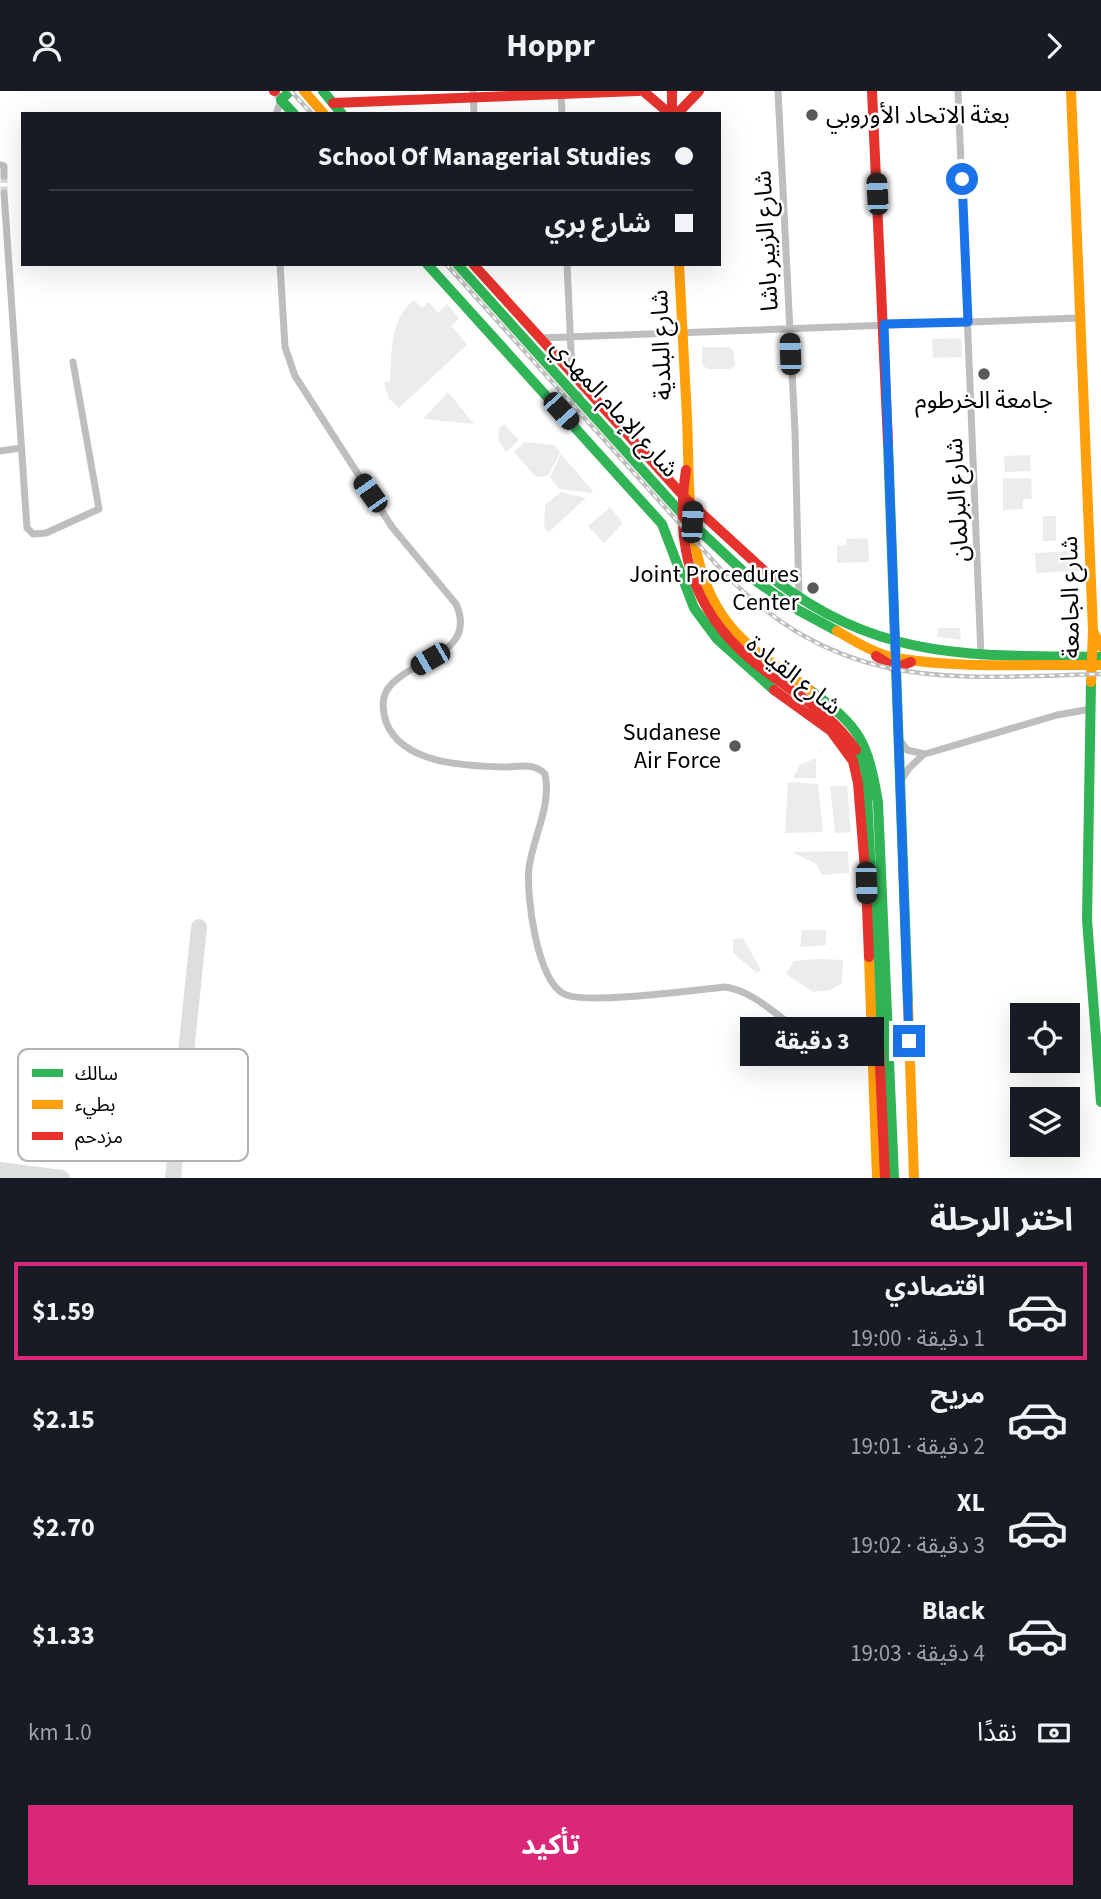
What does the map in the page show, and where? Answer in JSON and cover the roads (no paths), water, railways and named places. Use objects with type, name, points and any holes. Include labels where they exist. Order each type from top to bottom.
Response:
[{"type":"main road","points":[[276,93],[290,91]]},
{"type":"main road","points":[[304,91],[322,112]]},
{"type":"main road","points":[[323,91],[340,112]]},
{"type":"main road","points":[[333,103],[381,96],[640,91],[670,112]]},
{"type":"main road","points":[[672,91],[673,112]]},
{"type":"main road","points":[[675,112],[699,91]]},
{"type":"main road","points":[[872,91],[884,324],[914,1178]]},
{"type":"main road","name":"شارع الجامعة","points":[[1071,91],[1093,631],[1097,661],[1091,709],[1087,920],[1101,1102]]},
{"type":"main road","points":[[276,93],[292,112]]},
{"type":"main road","name":"شارع القيادة","points":[[429,266],[665,530],[692,603],[705,624],[755,677],[831,731],[853,761],[875,908],[894,1178]]},
{"type":"main road","name":"شارع الإمام المهدي","points":[[459,266],[686,520],[757,582],[798,610],[895,663],[914,660],[1097,661]]},
{"type":"main road","name":"شارع البلدية","points":[[678,266],[687,467]]},
{"type":"main road","name":"شارع الإمام المهدي","points":[[477,267],[684,497],[737,551],[799,600],[835,619],[896,642],[981,656],[1097,661]]},
{"type":"main road","points":[[665,530],[686,520],[684,497],[687,467]]},
{"type":"main road","name":"شارع القيادة","points":[[687,467],[692,482],[692,505],[686,520],[706,587],[728,624],[758,654],[839,712],[863,739],[875,774],[877,1178]]},
{"type":"main road","points":[[1093,631],[1101,647]]},
{"type":"main road","name":"شارع القيادة","points":[[876,1040],[885,1178]]},
{"type":"street","name":"شارع الزبير باشا","points":[[778,91],[799,600]]},
{"type":"street","name":"شارع البرلمان","points":[[958,91],[981,656]]},
{"type":"street","points":[[276,93],[276,112]]},
{"type":"street","points":[[561,93],[562,112]]},
{"type":"street","points":[[473,94],[474,112]]},
{"type":"street","points":[[0,165],[4,166],[4,176]]},
{"type":"street","points":[[4,193],[29,532],[46,533],[99,509],[73,362]]},
{"type":"street","points":[[280,266],[285,347],[296,376],[392,527],[456,604],[460,613],[461,623],[453,643],[404,675],[386,692],[383,702],[387,725],[398,742],[417,754],[493,767],[533,766],[545,774],[546,796],[529,867],[528,896],[538,946],[556,986],[562,993],[578,997],[725,987],[740,989],[754,995],[823,1042],[876,1040]]},
{"type":"street","points":[[567,266],[572,374]]},
{"type":"street","points":[[540,338],[1079,318]]},
{"type":"street","points":[[561,411],[586,389]]},
{"type":"street","points":[[0,451],[21,448]]},
{"type":"street","points":[[899,783],[909,768],[925,754],[1057,715],[1091,709]]},
{"type":"street","points":[[898,737],[907,750],[925,754]]},
{"type":"tunnel","points":[[4,176],[4,193]]},
{"type":"railway","points":[[291,91],[310,112]]},
{"type":"railway","points":[[448,266],[725,574],[769,613],[812,640],[855,659],[900,670],[994,677],[1101,674]]},
{"type":"place","name":"بعثة الاتحاد الأوروبي","points":[[812,115]]},
{"type":"place","name":"جامعة الخرطوم","points":[[984,374]]},
{"type":"place","name":"Joint Procedures Center","points":[[813,588]]},
{"type":"place","name":"Sudanese Air Force","points":[[735,746]]}]
